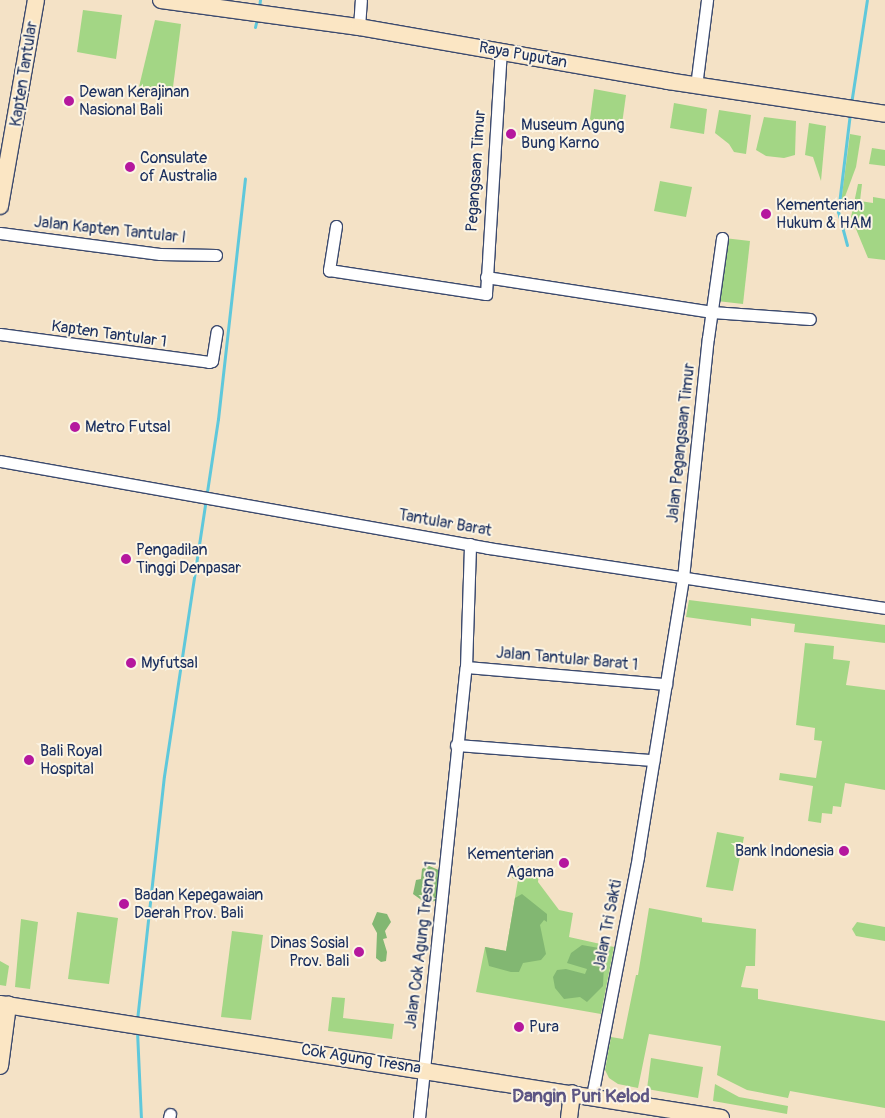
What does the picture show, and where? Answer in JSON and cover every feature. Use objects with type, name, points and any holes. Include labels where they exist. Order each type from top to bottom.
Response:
[{"type":"main road","name":"Kapten Tantular","points":[[0,206],[36,0]]},
{"type":"main road","name":"Raya Puputan","points":[[161,0],[358,27],[696,86],[885,114]]},
{"type":"main road","name":"Cok Agung Tresna","points":[[4,1005],[572,1092],[721,1118]]},
{"type":"main road","points":[[0,1066],[4,1005]]},
{"type":"main road","points":[[569,1118],[572,1092]]},
{"type":"street","points":[[358,27],[361,0]]},
{"type":"street","points":[[696,86],[707,0]]},
{"type":"street","name":"Pegangsaan Timur","points":[[336,226],[329,270],[486,294],[501,51]]},
{"type":"street","name":"Jalan Kapten Tantular I","points":[[0,233],[160,254],[216,255]]},
{"type":"street","name":"Jalan Pegangsaan Timur","points":[[683,578],[712,312],[722,238]]},
{"type":"street","points":[[486,277],[712,312],[810,319]]},
{"type":"street","name":"Kapten Tantular 1","points":[[0,334],[168,359],[212,360],[217,331]]},
{"type":"street","name":"Tantular Barat","points":[[0,461],[192,493],[470,544],[885,608]]},
{"type":"street","name":"Jalan Cok Agung Tresna 1","points":[[419,1118],[451,826],[456,745],[466,667],[470,544]]},
{"type":"street","points":[[456,745],[653,760],[683,578]]},
{"type":"street","name":"Jalan Tantular Barat 1","points":[[466,667],[666,684]]},
{"type":"street","name":"Jalan Tri Sakti","points":[[592,1096],[653,760]]},
{"type":"green space","points":[[83,10],[122,15],[116,59],[77,52]]},
{"type":"green space","points":[[155,20],[181,24],[172,95],[138,91]]},
{"type":"green space","points":[[594,89],[626,95],[622,124],[595,124],[590,119]]},
{"type":"green space","points":[[674,103],[707,109],[704,134],[670,128]]},
{"type":"green space","points":[[719,110],[751,115],[746,154],[734,152],[729,144],[715,133]]},
{"type":"green space","points":[[764,117],[796,121],[795,155],[784,158],[766,156],[756,150]]},
{"type":"green space","points":[[809,123],[826,126],[821,181],[813,157],[805,155]]},
{"type":"green space","points":[[850,134],[861,136],[856,167],[840,210]]},
{"type":"green space","points":[[872,148],[885,150],[885,166],[869,164]]},
{"type":"green space","points":[[660,181],[692,187],[686,217],[654,211]]},
{"type":"green space","points":[[858,184],[862,184],[860,201],[873,203],[873,197],[885,199],[885,260],[868,258],[851,217]]},
{"type":"green space","points":[[724,238],[750,241],[743,304],[717,301]]},
{"type":"green space","points":[[689,600],[885,625],[885,643],[794,632],[795,624],[751,618],[751,626],[686,617]]},
{"type":"green space","points":[[805,643],[834,646],[833,659],[850,661],[846,685],[885,690],[885,790],[845,783],[841,807],[833,806],[832,814],[822,813],[821,823],[808,821],[813,786],[779,780],[780,773],[816,778],[822,741],[814,740],[815,728],[796,725]]},
{"type":"green space","points":[[717,832],[744,837],[733,891],[706,887]]},
{"type":"green space","points":[[427,865],[441,871],[437,900],[427,904],[413,894],[416,880],[421,879],[422,869]]},
{"type":"green space","points":[[518,866],[539,873],[538,882],[559,910],[573,913],[569,937],[614,947],[601,1014],[476,992],[485,947],[506,951],[518,880],[512,878]]},
{"type":"green space","points":[[522,894],[547,914],[547,922],[544,920],[540,925],[546,954],[541,960],[523,963],[519,972],[511,972],[489,966],[485,947],[506,951],[515,898]]},
{"type":"green space","points":[[649,908],[702,918],[702,922],[756,929],[755,966],[746,966],[741,987],[758,989],[758,999],[885,1021],[885,1108],[790,1091],[788,1098],[747,1090],[717,1075],[721,1046],[649,1034],[638,1088],[618,1084],[609,1078],[605,1070],[611,1037],[623,1039],[636,975],[638,975]]},
{"type":"green space","points":[[77,912],[118,918],[109,984],[68,979]]},
{"type":"green space","points":[[377,912],[387,914],[391,922],[385,931],[387,938],[383,939],[387,952],[386,961],[381,962],[376,958],[377,933],[372,924]]},
{"type":"green space","points":[[21,919],[38,922],[30,989],[15,987]]},
{"type":"green space","points":[[857,922],[885,927],[885,941],[856,936],[852,929]]},
{"type":"green space","points":[[232,931],[263,935],[251,1020],[221,1017]]},
{"type":"green space","points":[[582,945],[610,950],[604,964],[603,986],[587,1002],[580,997],[564,999],[555,988],[553,977],[557,970],[566,969],[585,974],[587,969],[567,963],[571,953]]},
{"type":"green space","points":[[0,961],[9,966],[6,986],[0,985]]},
{"type":"green space","points":[[332,997],[345,998],[343,1018],[394,1024],[392,1039],[328,1031]]},
{"type":"green space","points":[[651,1058],[703,1067],[698,1098],[647,1089]]},
{"type":"green space","points":[[715,1084],[739,1097],[788,1106],[787,1114],[713,1101]]},
{"type":"waterway","points":[[259,7],[260,0]]},
{"type":"waterway","points":[[851,104],[867,0]]},
{"type":"waterway","points":[[255,27],[257,18]]},
{"type":"waterway","points":[[847,245],[838,212],[850,113]]},
{"type":"waterway","points":[[137,1020],[164,776],[218,419],[245,179]]},
{"type":"waterway","points":[[137,1031],[141,1118]]},
{"type":"place","name":"Dewan Kerajinan Nasional Bali","points":[[69,101]]},
{"type":"place","name":"Museum Agung Bung Karno","points":[[511,134]]},
{"type":"place","name":"Consulate of Australia","points":[[130,167]]},
{"type":"place","name":"Kementerian Hukum & HAM","points":[[766,214]]},
{"type":"place","name":"Metro Futsal","points":[[75,427]]},
{"type":"place","name":"Pengadilan Tinggi Denpasar","points":[[126,559]]},
{"type":"place","name":"Myfutsal","points":[[131,663]]},
{"type":"place","name":"Bali Royal Hospital","points":[[29,760]]},
{"type":"place","name":"Bank Indonesia","points":[[844,851]]},
{"type":"place","name":"Kementerian Agama","points":[[564,863]]},
{"type":"place","name":"Badan Kepegawaian Daerah Prov. Bali","points":[[124,904]]},
{"type":"place","name":"Dinas Sosial Prov. Bali","points":[[359,952]]},
{"type":"place","name":"Pura","points":[[519,1027]]},
{"type":"district","name":"Dangin Puri Kelod","points":[[581,1097]]}]
